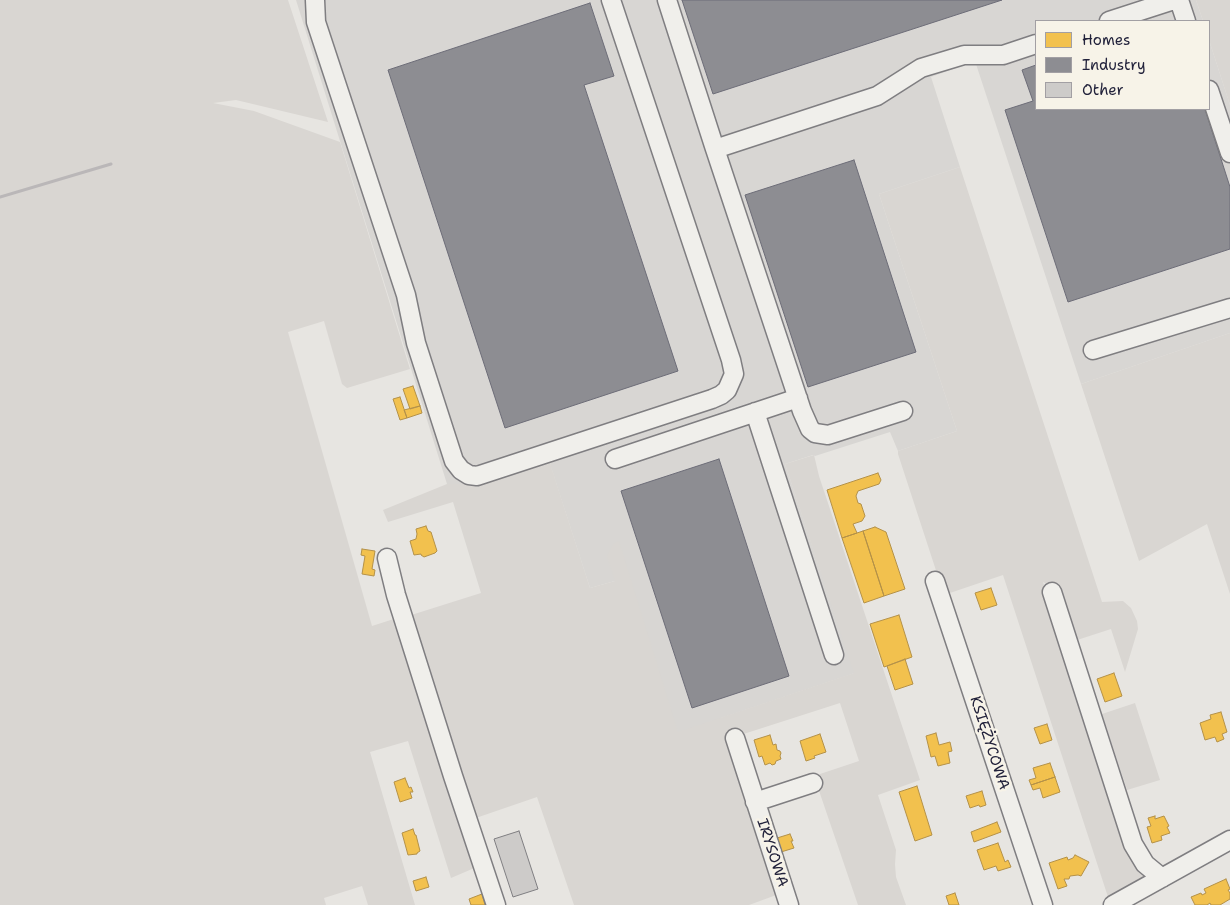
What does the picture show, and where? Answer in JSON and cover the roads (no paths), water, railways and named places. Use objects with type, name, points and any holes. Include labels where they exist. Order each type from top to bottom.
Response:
[{"type":"street","points":[[316,0],[316,22],[406,295],[416,343],[454,461],[469,475],[477,476],[712,399],[727,390],[734,374],[731,360],[611,0]]},
{"type":"street","points":[[667,0],[715,149],[810,429],[815,433],[833,434],[903,411]]},
{"type":"street","points":[[1112,20],[1174,0]]},
{"type":"street","points":[[1179,0],[1186,20]]},
{"type":"street","points":[[715,149],[877,96],[921,68],[964,55],[1003,55],[1035,44]]},
{"type":"street","points":[[1210,93],[1230,153]]},
{"type":"street","points":[[1093,350],[1230,308]]},
{"type":"street","points":[[615,459],[798,398]]},
{"type":"street","points":[[754,412],[834,655]]},
{"type":"street","points":[[387,558],[396,595],[496,905]]},
{"type":"street","name":"KSIĘŻYCOWA","points":[[935,580],[1043,905]]},
{"type":"street","points":[[1052,592],[1133,844],[1145,864],[1162,878]]},
{"type":"street","name":"IRYSOWA","points":[[734,738],[790,905]]},
{"type":"street","name":"IRYSOWA","points":[[755,802],[814,783]]},
{"type":"street","points":[[1119,903],[1230,840]]},
{"type":"waterway","points":[[0,197],[111,164]]}]
